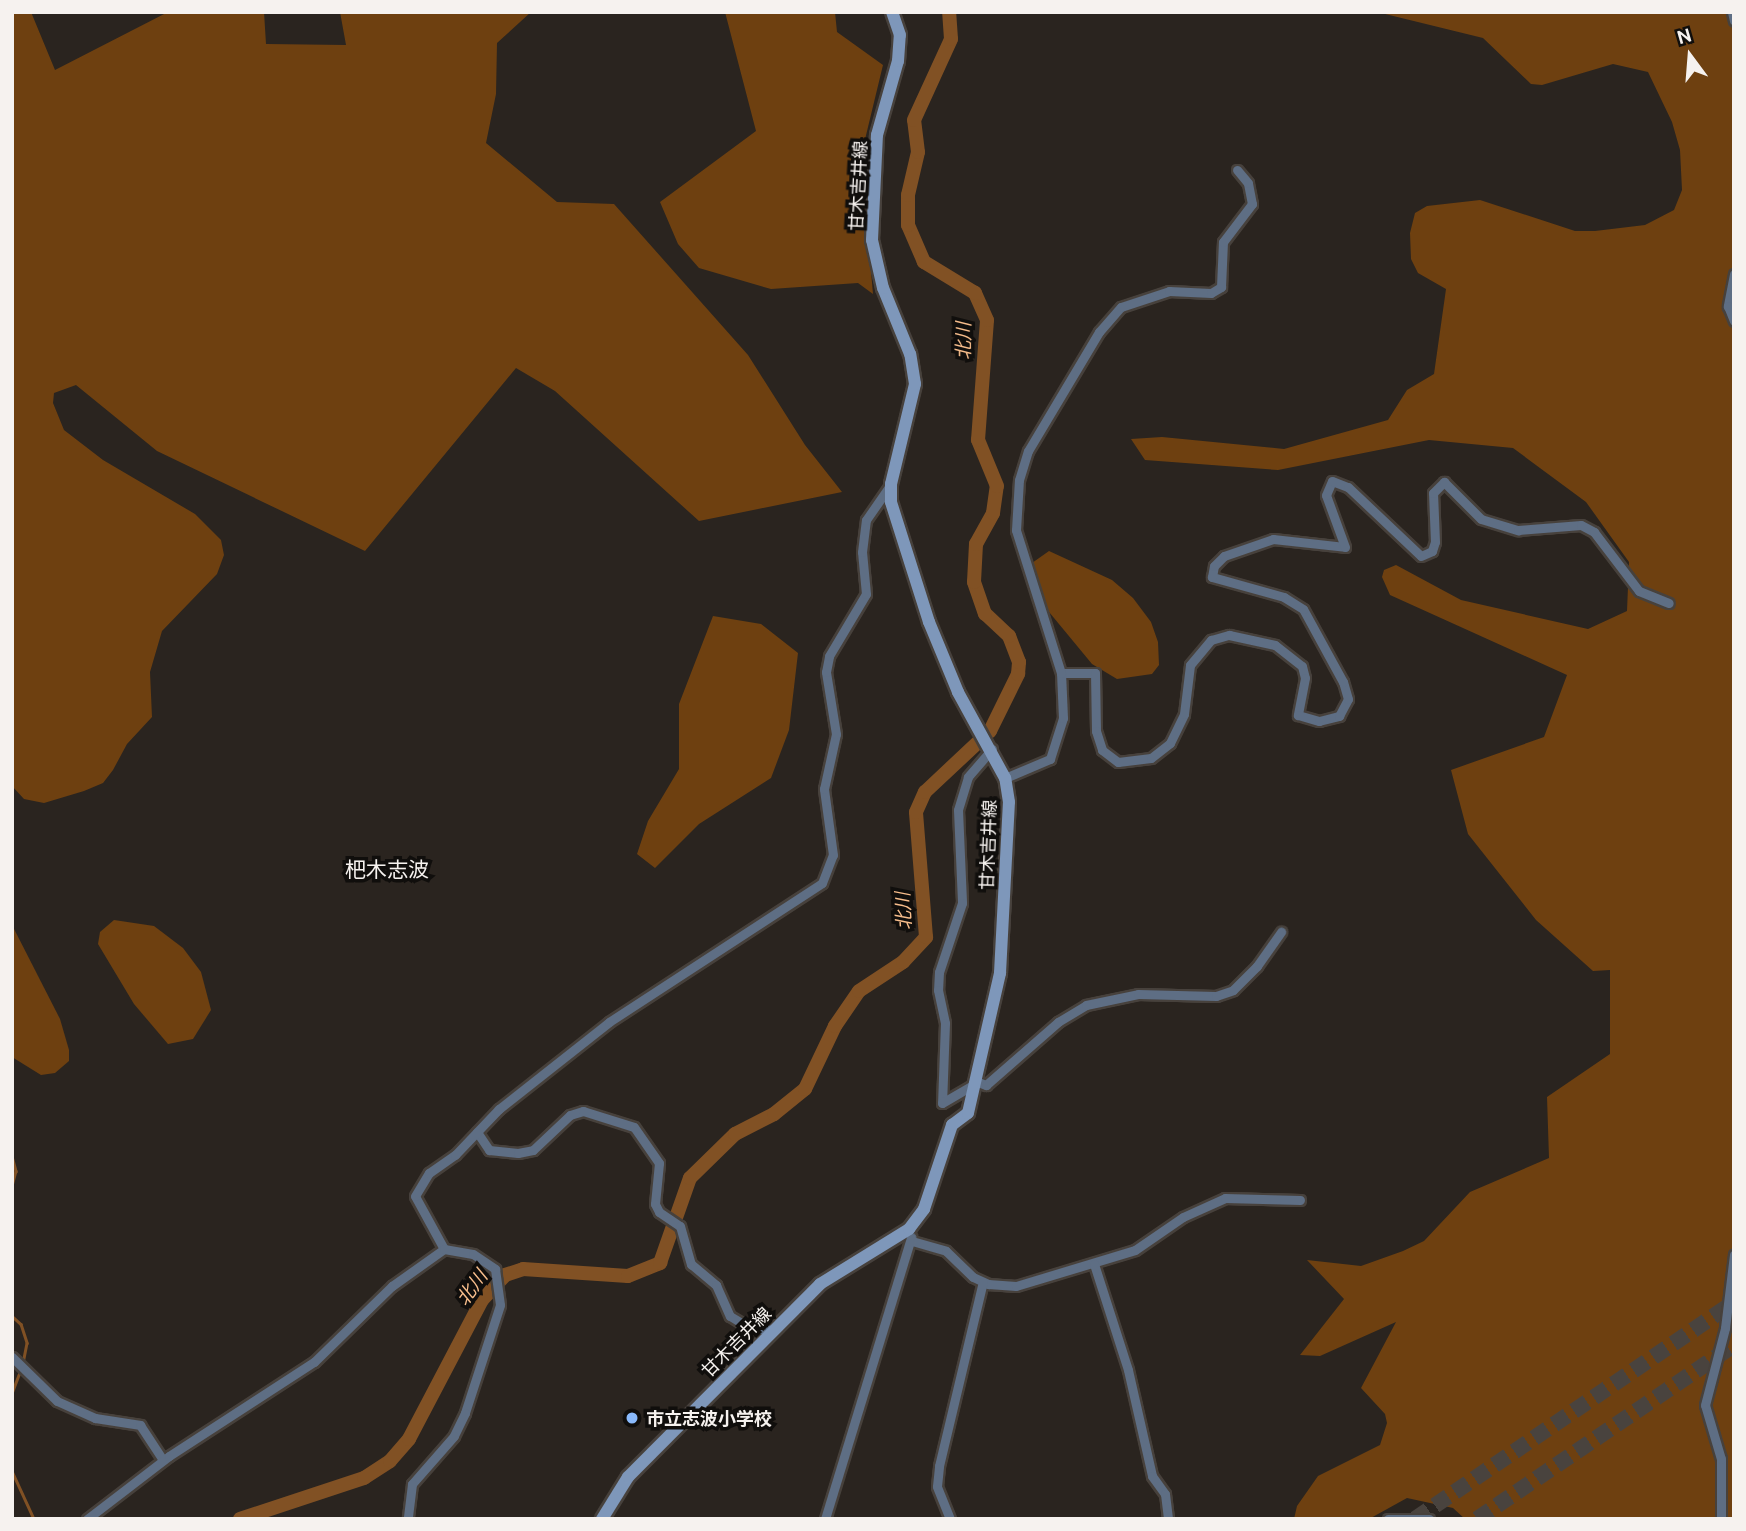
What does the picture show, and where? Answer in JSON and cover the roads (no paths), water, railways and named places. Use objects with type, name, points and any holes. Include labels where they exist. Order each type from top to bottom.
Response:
[{"type":"main road","name":"甘木吉井線","points":[[602,1519],[628,1477],[820,1284],[911,1235],[924,1209],[952,1125],[968,1113],[978,1082],[1000,973],[1009,802],[1005,778],[992,749],[958,692],[929,622],[898,528],[891,484],[915,384],[910,354],[883,288],[872,240],[877,135],[898,61],[900,35],[892,12]]},
{"type":"street","points":[[1732,12],[1734,21]]},
{"type":"street","points":[[1005,778],[1041,766],[1055,752],[1063,718],[1061,673],[1016,530],[1023,464],[1099,332],[1122,307],[1169,291],[1211,293],[1221,287],[1223,242],[1252,204],[1248,184],[1237,170]]},
{"type":"street","points":[[1734,274],[1728,306],[1734,321]]},
{"type":"street","points":[[1061,673],[1094,673],[1096,731],[1102,750],[1118,761],[1151,758],[1170,743],[1184,714],[1190,665],[1211,640],[1229,635],[1275,645],[1302,666],[1305,678],[1298,715],[1319,722],[1339,716],[1348,699],[1343,681],[1303,609],[1284,597],[1212,577],[1214,566],[1224,556],[1273,539],[1345,547],[1325,495],[1332,481],[1348,486],[1421,556],[1432,551],[1435,542],[1433,493],[1444,482],[1481,519],[1518,530],[1581,525],[1594,532],[1639,591],[1669,603]]},
{"type":"street","points":[[408,1519],[412,1485],[454,1436],[465,1413],[500,1305],[495,1269],[488,1260],[444,1249],[415,1196],[429,1173],[609,1021],[822,883],[833,855],[824,789],[836,734],[826,688],[827,664],[866,594],[862,552],[866,520],[891,484]]},
{"type":"street","points":[[992,749],[961,793],[958,810],[962,903],[942,961],[938,990],[946,1046],[939,1099],[948,1102],[978,1082],[986,1085],[1058,1022],[1086,1005],[1138,994],[1209,996],[1233,990],[1257,967],[1281,932]]},
{"type":"street","points":[[477,1132],[489,1150],[518,1153],[533,1150],[570,1115],[583,1111],[634,1127],[659,1163],[655,1204],[659,1212],[680,1226],[691,1264],[716,1285],[730,1316],[750,1328],[773,1330]]},
{"type":"street","points":[[825,1519],[911,1235],[946,1251],[983,1282],[1016,1286],[1094,1264],[1147,1244],[1183,1217],[1224,1198],[1300,1200]]},
{"type":"street","points":[[87,1519],[163,1460],[314,1362],[393,1286],[444,1249]]},
{"type":"street","points":[[1721,1519],[1721,1459],[1705,1405],[1726,1328],[1734,1255]]},
{"type":"street","points":[[1094,1264],[1128,1370],[1152,1476],[1167,1501],[1168,1519]]},
{"type":"street","points":[[950,1519],[937,1486],[939,1466],[983,1282]]},
{"type":"street","points":[[12,1357],[47,1392],[74,1410],[140,1425],[163,1460]]},
{"type":"street","points":[[1388,1519],[1429,1519]]},
{"type":"waterway","name":"北川","points":[[240,1519],[364,1478],[390,1461],[409,1439],[482,1300],[505,1275],[523,1269],[628,1276],[660,1263],[690,1178],[735,1134],[774,1114],[805,1089],[835,1026],[859,991],[903,962],[926,937],[916,812],[925,792],[990,731],[1018,674],[1019,662],[1009,636],[985,614],[974,582],[976,544],[993,513],[997,486],[978,440],[987,320],[975,293],[924,262],[908,225],[908,195],[918,152],[914,120],[951,39],[949,12]]},
{"type":"waterway","points":[[12,1156],[16,1171],[12,1186]]},
{"type":"waterway","points":[[12,1316],[21,1324],[27,1343],[23,1363]]},
{"type":"waterway","points":[[12,1392],[21,1369]]},
{"type":"waterway","points":[[12,1471],[34,1519]]},
{"type":"tunnel","points":[[1415,1519],[1734,1302]]},
{"type":"tunnel","points":[[1477,1519],[1734,1345]]},
{"type":"place","name":"市立志波小学校","points":[[632,1418]]},
{"type":"district","name":"杷木志波","points":[[387,869]]}]
